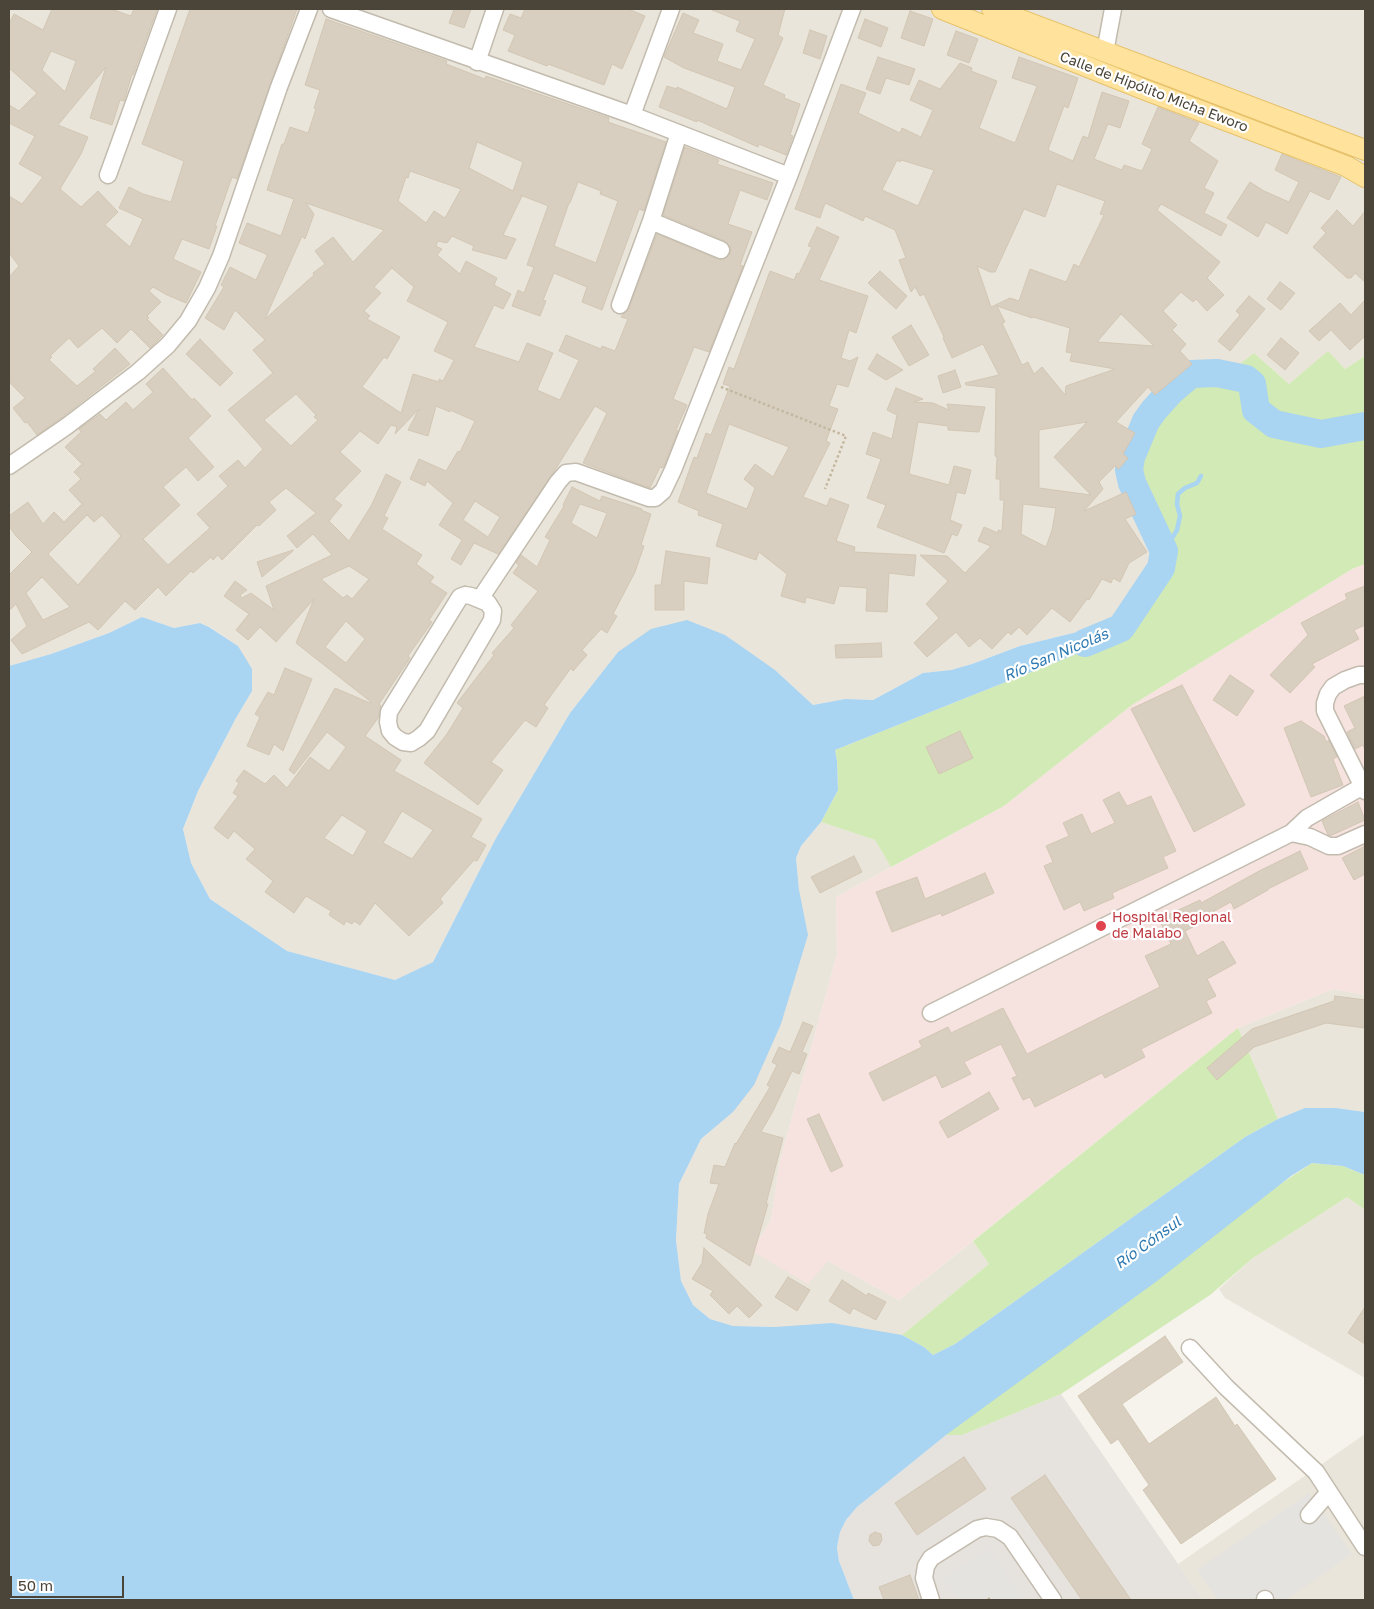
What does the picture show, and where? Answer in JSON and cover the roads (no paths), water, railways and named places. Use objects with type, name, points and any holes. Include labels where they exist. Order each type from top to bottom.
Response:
[{"type":"main road","name":"Calle de Hipólito Micha Eworo","points":[[942,9],[1143,89],[1346,166],[1365,177]]},
{"type":"main road","name":"Calle de Hipólito Micha Eworo","points":[[992,9],[1365,150]]},
{"type":"street","points":[[108,175],[168,9]]},
{"type":"street","points":[[9,466],[67,426],[138,372],[168,345],[188,321],[208,288],[221,256],[279,87],[309,9]]},
{"type":"street","points":[[331,9],[632,115],[789,176]]},
{"type":"street","points":[[477,62],[495,9]]},
{"type":"street","points":[[632,115],[671,9]]},
{"type":"street","points":[[480,599],[558,482],[566,473],[576,472],[648,498],[655,498],[659,495],[673,470],[708,382],[852,9]]},
{"type":"street","points":[[1105,52],[1112,9]]},
{"type":"street","points":[[620,305],[651,221],[678,133]]},
{"type":"street","points":[[651,221],[721,250]]},
{"type":"street","points":[[465,595],[480,599],[488,603],[493,611],[492,620],[427,730],[411,743],[403,742],[390,731],[388,722],[390,712],[460,598],[465,595]]},
{"type":"street","points":[[931,1013],[1291,833],[1307,818],[1364,789],[1325,711],[1325,702],[1333,687],[1345,680],[1365,675]]},
{"type":"street","points":[[1291,833],[1310,838],[1328,846],[1346,844],[1365,834]]},
{"type":"street","points":[[1190,1348],[1226,1387],[1316,1472],[1365,1548]]},
{"type":"street","points":[[1309,1515],[1329,1492]]},
{"type":"street","points":[[932,1600],[924,1578],[926,1566],[931,1558],[977,1529],[986,1527],[998,1529],[1010,1537],[1053,1600]]},
{"type":"water","name":"Río Cónsul","points":[[142,617],[174,628],[200,623],[209,627],[238,646],[252,669],[252,691],[198,791],[183,829],[191,863],[210,899],[287,951],[395,980],[433,962],[496,838],[570,713],[618,652],[651,629],[687,620],[725,635],[775,670],[813,705],[845,699],[873,700],[923,673],[951,670],[1020,646],[1110,624],[1120,619],[1119,637],[835,750],[838,790],[821,822],[801,846],[796,858],[799,890],[808,935],[781,1024],[754,1085],[733,1112],[701,1139],[679,1184],[676,1240],[681,1281],[693,1305],[710,1319],[733,1326],[775,1327],[832,1323],[902,1335],[924,1347],[933,1355],[955,1344],[1245,1137],[1278,1119],[1305,1108],[1336,1108],[1365,1112],[1365,1175],[1343,1166],[1312,1163],[1291,1176],[1157,1281],[946,1435],[857,1507],[846,1520],[840,1532],[837,1547],[839,1561],[854,1600],[9,1600],[9,666],[51,654],[109,633]]},
{"type":"waterway","name":"Río San Nicolás","points":[[1085,643],[1121,628],[1161,568],[1164,551],[1132,483],[1129,470],[1131,457],[1146,421],[1171,391],[1191,374],[1217,373],[1246,379],[1252,384],[1256,410],[1274,424],[1321,434],[1365,426]]},
{"type":"waterway","points":[[1164,551],[1177,530],[1180,516],[1177,504],[1178,494],[1185,488],[1197,483],[1201,476]]},
{"type":"place","name":"Hospital Regional de Malabo","points":[[1101,926]]}]
